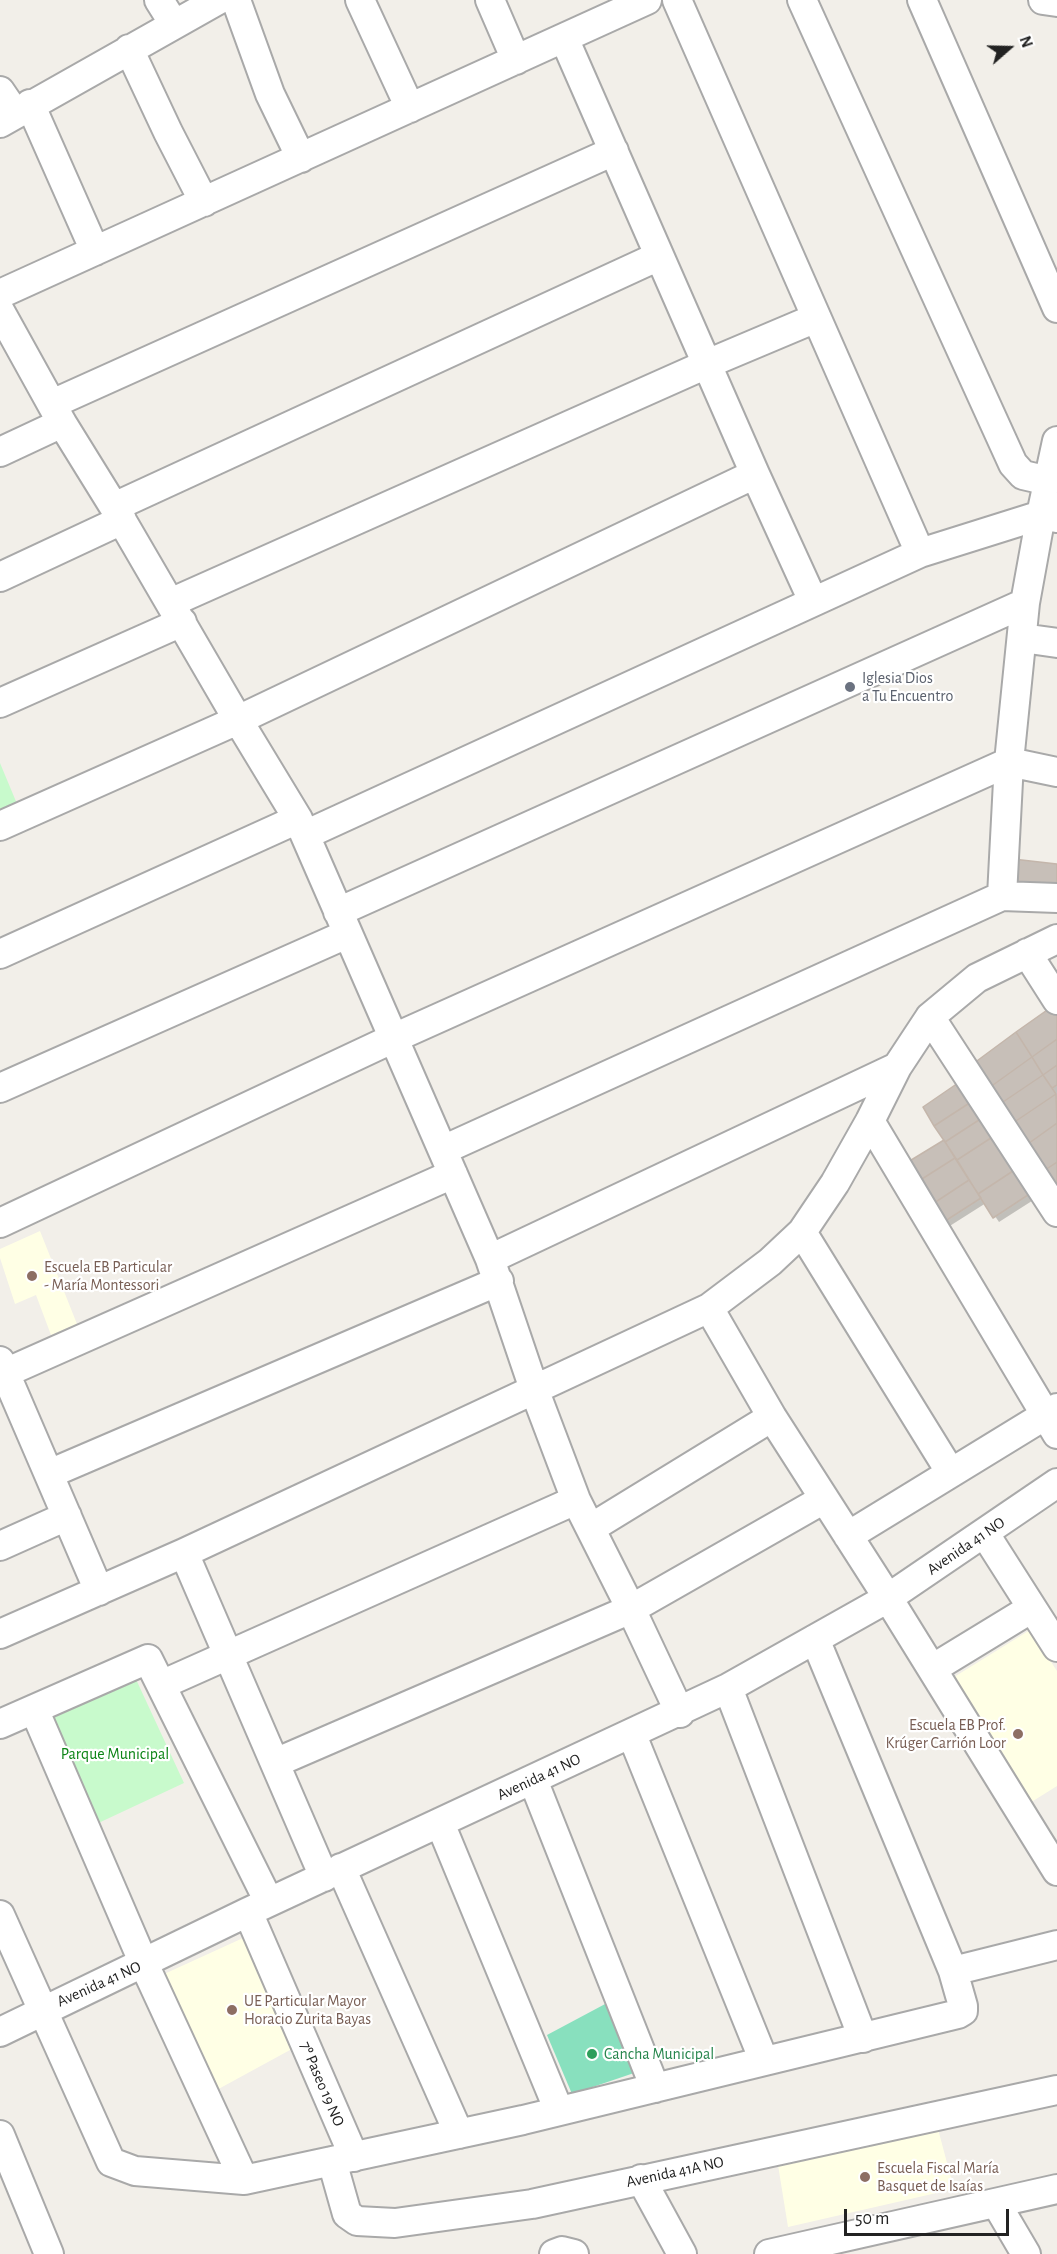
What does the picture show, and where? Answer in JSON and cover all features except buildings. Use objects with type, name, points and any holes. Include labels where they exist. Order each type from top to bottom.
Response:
[{"type":"street","points":[[159,0],[174,24]]},
{"type":"street","points":[[95,251],[11,108],[129,49],[218,0]]},
{"type":"street","points":[[236,0],[270,94],[301,158]]},
{"type":"street","points":[[360,0],[410,108]]},
{"type":"street","points":[[490,0],[516,60]]},
{"type":"street","points":[[0,294],[647,0]]},
{"type":"street","points":[[677,0],[920,553]]},
{"type":"street","points":[[802,0],[1013,464],[1023,475],[1049,481]]},
{"type":"street","points":[[922,0],[1057,309]]},
{"type":"street","points":[[564,38],[813,601]]},
{"type":"street","points":[[129,49],[204,202]]},
{"type":"street","points":[[0,452],[57,414],[614,151]]},
{"type":"street","points":[[0,577],[118,514],[659,256]]},
{"type":"street","points":[[0,311],[57,414],[301,827],[495,1270],[534,1389],[576,1500],[632,1609],[680,1713]]},
{"type":"street","points":[[0,703],[176,613],[707,364],[816,318]]},
{"type":"street","points":[[1002,896],[1009,762],[1025,603],[1049,516],[1049,481],[1057,441]]},
{"type":"street","points":[[0,826],[238,720],[755,474]]},
{"type":"street","points":[[0,954],[301,827],[920,553],[1049,516]]},
{"type":"street","points":[[0,1088],[343,923],[1025,603]]},
{"type":"street","points":[[1022,638],[1057,643]]},
{"type":"street","points":[[0,1223],[394,1038],[1009,762],[1057,772]]},
{"type":"street","points":[[99,1591],[3,1367],[448,1162],[1002,896],[1057,898]]},
{"type":"street","points":[[0,1634],[184,1553],[709,1308],[770,1262],[802,1232],[835,1183],[897,1067],[930,1017],[977,978],[1057,939]]},
{"type":"street","points":[[1027,953],[1057,1000]]},
{"type":"street","points":[[930,1017],[1057,1212]]},
{"type":"street","points":[[49,1474],[495,1270],[897,1067]]},
{"type":"street","points":[[848,1536],[951,1473],[1053,1419],[870,1121]]},
{"type":"street","points":[[802,1232],[951,1473]]},
{"type":"street","points":[[709,1308],[772,1417],[888,1598],[1057,1871]]},
{"type":"street","points":[[591,1528],[772,1417]]},
{"type":"street","name":"Avenida 41 NO","points":[[0,2032],[333,1872],[680,1713],[888,1598],[1057,1483]]},
{"type":"street","points":[[274,1763],[632,1609],[824,1499]]},
{"type":"street","points":[[161,1685],[576,1500]]},
{"type":"street","points":[[0,1546],[67,1516]]},
{"type":"street","points":[[985,1534],[1057,1647]]},
{"type":"street","points":[[184,1553],[274,1763],[333,1872],[459,2134]]},
{"type":"street","points":[[932,1669],[1032,1608]]},
{"type":"street","points":[[0,1915],[111,2162],[135,2171],[244,2180],[559,2111],[863,2038],[963,2011],[953,1971],[815,1639]]},
{"type":"street","name":"7º Paseo 19 NO","points":[[34,1709],[148,1659],[259,1907],[343,2159]]},
{"type":"street","points":[[728,1688],[863,2038]]},
{"type":"street","points":[[0,1724],[34,1709],[144,1964],[244,2180]]},
{"type":"street","points":[[632,1735],[764,2061]]},
{"type":"street","points":[[533,1780],[655,2088]]},
{"type":"street","points":[[440,1823],[559,2111]]},
{"type":"street","points":[[953,1971],[1057,1944]]},
{"type":"street","name":"Avenida 41A NO","points":[[343,2159],[347,2214],[357,2221],[395,2223],[532,2204],[1057,2090]]},
{"type":"street","points":[[0,2135],[49,2254]]},
{"type":"street","points":[[641,2179],[682,2254]]},
{"type":"street","points":[[769,2254],[833,2247],[1057,2189]]},
{"type":"street","points":[[996,2203],[1026,2254]]},
{"type":"street","points":[[554,2254],[562,2251],[574,2254]]},
{"type":"shaded area","name":"Escuela EB Particular - María Montessori","points":[[40,1231],[77,1324],[51,1335],[36,1295],[15,1304],[0,1258],[0,1249]]},
{"type":"shaded area","name":"Escuela EB Prof. Krúger Carrión Loor","points":[[1030,1630],[1057,1671],[1057,1786],[1025,1806],[946,1682]]},
{"type":"shaded area","name":"UE Particular Mayor Horacio Zurita Bayas","points":[[254,1933],[301,2044],[213,2092],[162,1975]]},
{"type":"shaded area","name":"Escuela Fiscal María Basquet de Isaías","points":[[938,2129],[954,2189],[788,2227],[778,2165]]},
{"type":"green space","points":[[0,763],[20,811],[0,820]]},
{"type":"green space","name":"Parque Municipal","points":[[134,1675],[184,1783],[92,1826],[44,1716]]},
{"type":"green space","name":"Cancha Municipal","points":[[607,2003],[637,2072],[572,2094],[547,2035]]},
{"type":"place","name":"Iglesia Dios a Tu Encuentro","points":[[850,687]]},
{"type":"place","name":"Escuela EB Particular - María Montessori","points":[[32,1276]]},
{"type":"place","name":"Escuela EB Prof. Krúger Carrión Loor","points":[[1018,1734]]},
{"type":"place","name":"UE Particular Mayor Horacio Zurita Bayas","points":[[232,2010]]},
{"type":"place","name":"Cancha Municipal","points":[[592,2054]]},
{"type":"place","name":"Escuela Fiscal María Basquet de Isaías","points":[[865,2177]]}]
